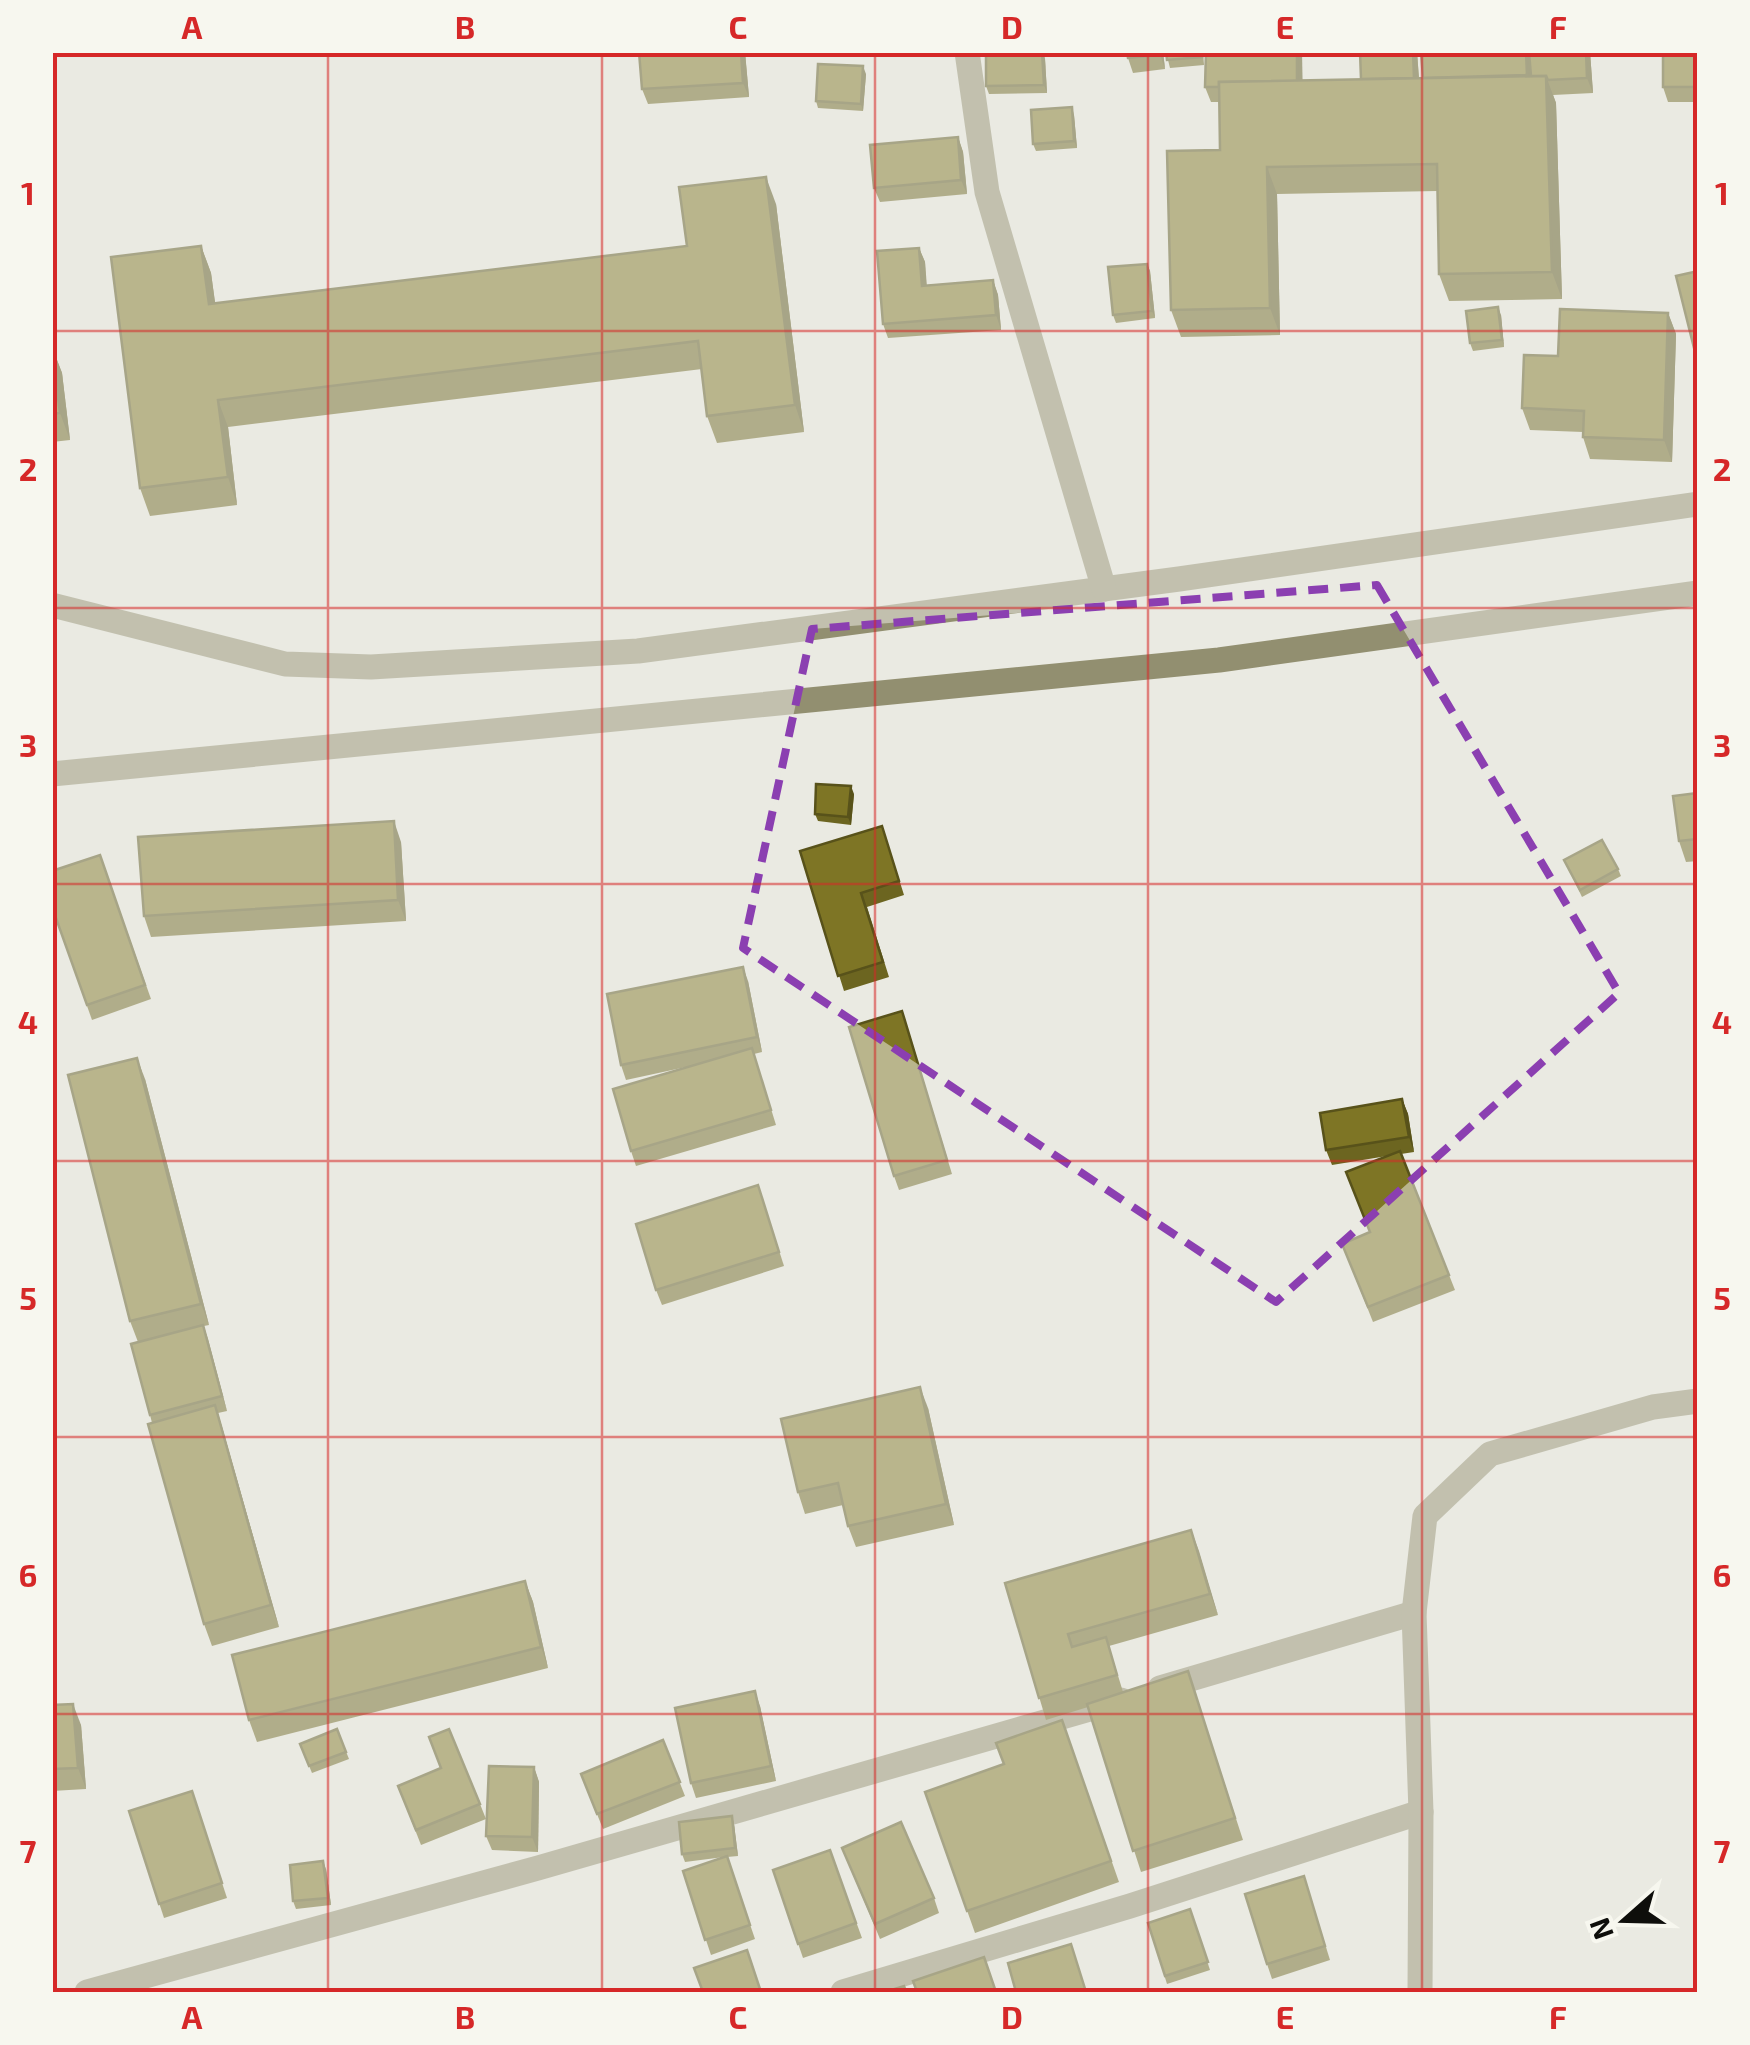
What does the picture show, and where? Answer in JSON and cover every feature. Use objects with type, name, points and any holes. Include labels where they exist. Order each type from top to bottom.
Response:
[{"type":"street","points":[[968,52],[988,192],[1104,589]]},
{"type":"street","points":[[52,605],[286,664],[370,667],[638,651],[1698,504]]},
{"type":"street","points":[[52,774],[1219,660],[1698,593]]},
{"type":"street","points":[[1420,1992],[1421,1812],[1414,1613],[1424,1516],[1490,1454],[1653,1407],[1698,1401]]},
{"type":"street","points":[[87,1992],[962,1747],[1414,1613]]},
{"type":"street","points":[[843,1992],[1130,1906],[1421,1812]]},
{"type":"highlighted area","points":[[1377,585],[1619,993],[1276,1302],[743,948],[812,629]]},
{"type":"building","points":[[639,52],[741,52],[743,83],[642,89]]},
{"type":"building","points":[[1042,52],[1044,85],[986,86],[986,53]]},
{"type":"building","points":[[1127,52],[1159,52],[1160,55],[1128,58]]},
{"type":"building","points":[[1166,52],[1201,52],[1202,57],[1167,60]]},
{"type":"building","points":[[1206,52],[1297,52],[1297,81],[1219,82],[1219,87],[1205,87]]},
{"type":"building","points":[[1360,52],[1413,52],[1414,78],[1361,79]]},
{"type":"building","points":[[1421,52],[1526,52],[1527,75],[1423,78]]},
{"type":"building","points":[[1529,52],[1586,52],[1587,78],[1548,80],[1546,76],[1531,76]]},
{"type":"building","points":[[1663,52],[1698,52],[1698,87],[1663,87]]},
{"type":"building","points":[[818,64],[863,66],[861,104],[816,101]]},
{"type":"building","points":[[1546,76],[1552,272],[1439,274],[1437,164],[1267,167],[1270,308],[1171,310],[1167,151],[1220,150],[1219,82]]},
{"type":"building","points":[[1072,107],[1074,141],[1033,144],[1031,110]]},
{"type":"building","points":[[958,137],[961,180],[874,188],[870,145]]},
{"type":"building","points":[[766,177],[795,405],[707,416],[698,341],[218,400],[228,477],[140,488],[111,257],[201,246],[209,304],[687,246],[679,187]]},
{"type":"building","points":[[919,248],[922,286],[993,280],[996,315],[883,324],[877,251]]},
{"type":"building","points":[[1147,264],[1152,311],[1113,315],[1108,267]]},
{"type":"building","points":[[1698,271],[1698,355],[1696,356],[1676,276]]},
{"type":"building","points":[[1498,307],[1502,340],[1470,343],[1466,311]]},
{"type":"building","points":[[1560,309],[1668,313],[1664,440],[1583,437],[1584,411],[1522,408],[1524,355],[1558,356]]},
{"type":"building","points":[[52,350],[60,413],[52,414]]},
{"type":"building","points":[[816,784],[851,786],[848,817],[815,814]]},
{"type":"building","points":[[1698,793],[1698,839],[1679,841],[1673,796]]},
{"type":"building","points":[[394,821],[398,900],[144,916],[138,837]]},
{"type":"building","points":[[882,826],[899,881],[861,893],[883,962],[838,976],[800,851]]},
{"type":"building","points":[[1602,840],[1618,869],[1580,890],[1564,860]]},
{"type":"building","points":[[100,855],[145,985],[87,1005],[52,907],[52,871]]},
{"type":"building","points":[[743,967],[757,1037],[621,1065],[607,994]]},
{"type":"building","points":[[902,1011],[947,1160],[894,1176],[849,1027]]},
{"type":"building","points":[[752,1048],[771,1110],[631,1151],[613,1089]]},
{"type":"building","points":[[137,1058],[201,1304],[130,1321],[68,1075]]},
{"type":"building","points":[[1402,1099],[1409,1137],[1326,1150],[1320,1113]]},
{"type":"building","points":[[1400,1151],[1449,1275],[1368,1307],[1342,1244],[1370,1232],[1346,1172]]},
{"type":"building","points":[[758,1185],[779,1252],[656,1290],[636,1224]]},
{"type":"building","points":[[203,1325],[222,1396],[150,1415],[131,1344]]},
{"type":"building","points":[[920,1387],[946,1504],[848,1526],[838,1483],[798,1492],[781,1419]]},
{"type":"building","points":[[215,1405],[271,1605],[204,1624],[148,1424]]},
{"type":"building","points":[[1191,1530],[1210,1594],[1068,1634],[1072,1647],[1106,1637],[1117,1675],[1039,1698],[1005,1583]]},
{"type":"building","points":[[525,1581],[541,1647],[249,1720],[232,1655]]},
{"type":"building","points":[[1188,1671],[1235,1818],[1133,1851],[1087,1704]]},
{"type":"building","points":[[755,1691],[771,1766],[691,1783],[675,1708]]},
{"type":"building","points":[[73,1704],[78,1768],[52,1769],[52,1705]]},
{"type":"building","points":[[1062,1720],[1111,1861],[967,1911],[925,1792],[1004,1764],[996,1743]]},
{"type":"building","points":[[337,1729],[346,1752],[309,1766],[300,1744]]},
{"type":"building","points":[[449,1729],[480,1804],[416,1830],[398,1786],[441,1768],[429,1737]]},
{"type":"building","points":[[663,1740],[680,1782],[597,1814],[581,1774]]},
{"type":"building","points":[[489,1766],[534,1767],[532,1837],[486,1836]]},
{"type":"building","points":[[192,1791],[222,1883],[159,1904],[129,1811]]},
{"type":"building","points":[[732,1816],[735,1848],[682,1854],[679,1822]]},
{"type":"building","points":[[901,1822],[934,1898],[875,1924],[842,1848]]},
{"type":"building","points":[[830,1850],[856,1923],[798,1944],[773,1870]]},
{"type":"building","points":[[727,1856],[750,1925],[705,1940],[683,1871]]},
{"type":"building","points":[[323,1861],[328,1898],[293,1901],[290,1865]]},
{"type":"building","points":[[1304,1876],[1325,1946],[1267,1964],[1245,1894]]},
{"type":"building","points":[[1190,1909],[1208,1962],[1165,1976],[1148,1923]]},
{"type":"building","points":[[1071,1944],[1086,1992],[1016,1992],[1008,1963]]},
{"type":"building","points":[[747,1950],[761,1992],[703,1992],[694,1968]]},
{"type":"building","points":[[984,1957],[996,1992],[917,1992],[913,1981]]},
{"type":"building","points":[[904,1986],[906,1992],[885,1992]]}]
